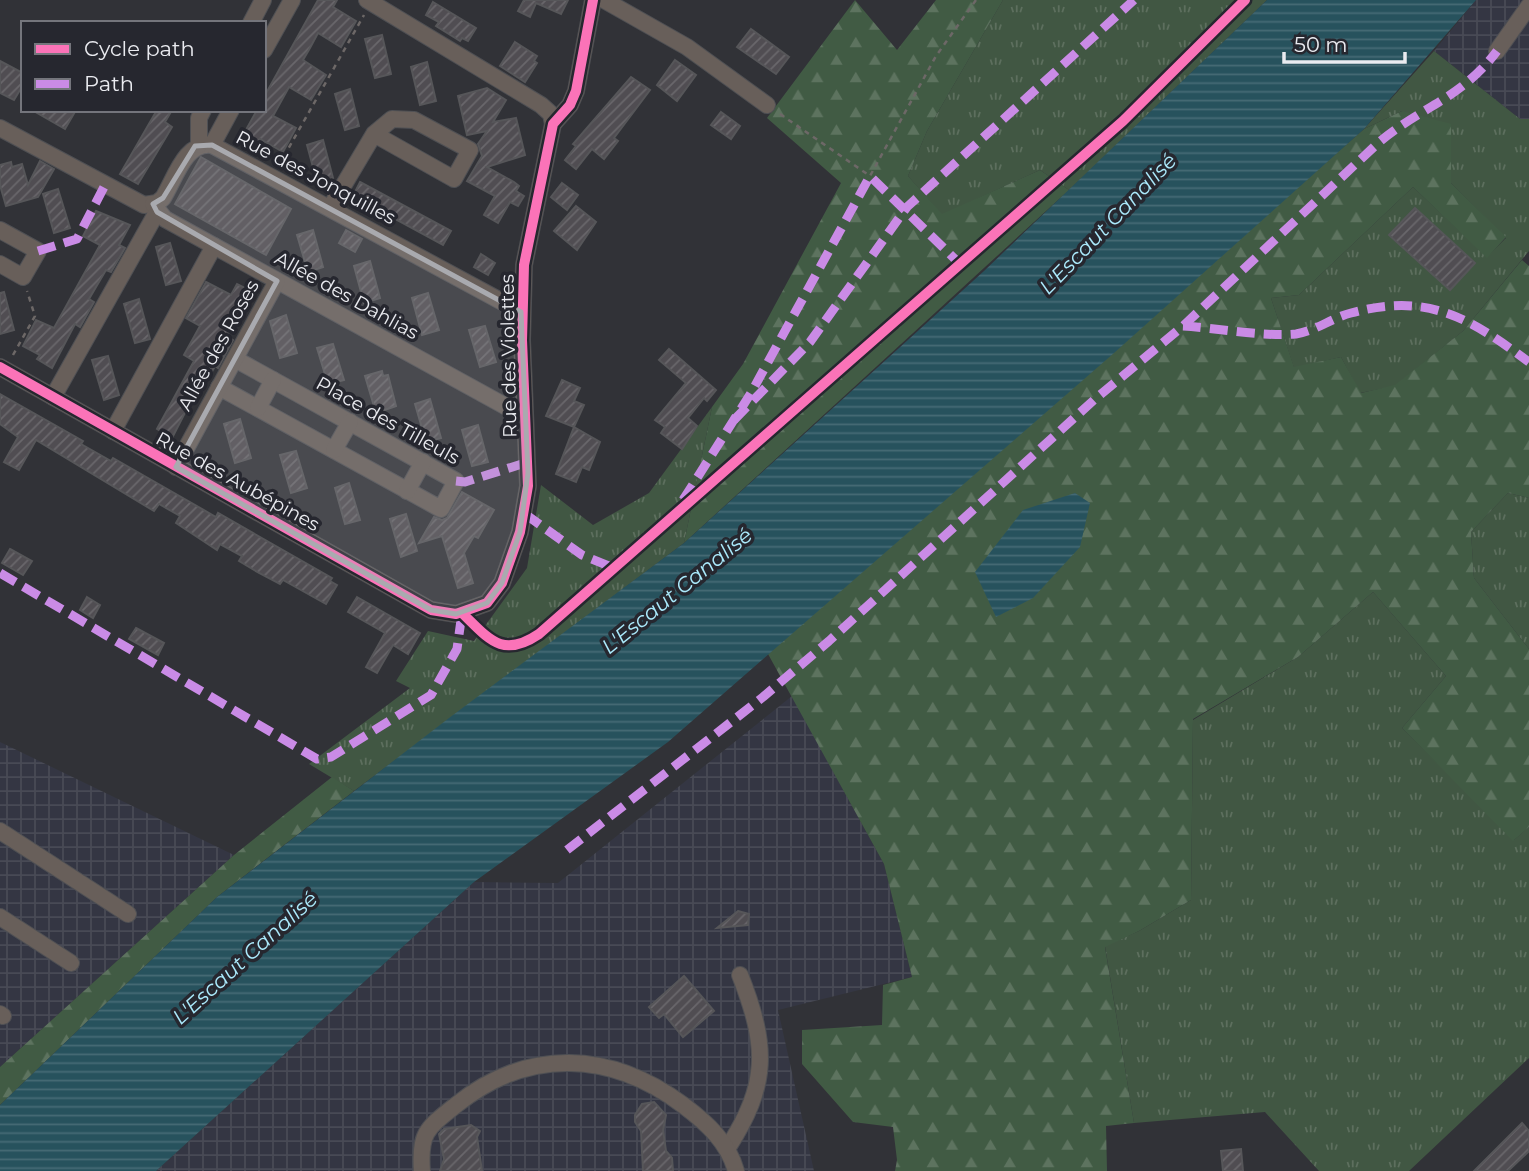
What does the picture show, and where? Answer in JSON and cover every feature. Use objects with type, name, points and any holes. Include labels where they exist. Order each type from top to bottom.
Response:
[{"type":"street","points":[[252,21],[263,0]]},
{"type":"street","points":[[266,46],[292,0]]},
{"type":"street","name":"Rue des Violettes","points":[[462,613],[480,608],[498,591],[520,533],[528,486],[521,312],[526,252],[553,124],[573,99],[593,0]]},
{"type":"street","points":[[604,0],[687,47],[767,105]]},
{"type":"street","points":[[369,1],[541,105],[551,114],[553,124]]},
{"type":"street","points":[[1497,51],[1529,6]]},
{"type":"street","points":[[202,112],[199,118],[205,145]]},
{"type":"street","points":[[53,397],[155,208],[190,151],[205,145],[230,112]]},
{"type":"street","points":[[330,208],[374,134],[385,122],[407,118],[470,150],[454,178],[374,134]]},
{"type":"street","points":[[0,128],[139,203],[155,208]]},
{"type":"street","name":"Rue des Jonquilles","points":[[205,145],[272,177],[521,312]]},
{"type":"street","name":"Allée des Dahlias","points":[[155,208],[214,246],[525,416]]},
{"type":"street","points":[[0,230],[38,251],[23,277],[0,264]]},
{"type":"street","points":[[113,431],[214,246]]},
{"type":"street","name":"Allée des Roses","points":[[176,467],[277,281]]},
{"type":"street","name":"Place des Tilleuls","points":[[219,387],[441,509],[456,481],[235,359]]},
{"type":"street","name":"Rue des Aubépines","points":[[2,369],[431,610],[446,614],[462,613]]},
{"type":"street","points":[[258,408],[273,380]]},
{"type":"street","points":[[334,450],[350,422]]},
{"type":"street","points":[[407,491],[423,462]]},
{"type":"street","points":[[0,831],[128,914]]},
{"type":"street","points":[[0,916],[71,963]]},
{"type":"street","points":[[727,1149],[747,1117],[759,1075],[758,1026],[740,975]]},
{"type":"street","points":[[422,1171],[420,1153],[424,1133],[466,1097],[521,1070],[561,1063],[602,1066],[639,1077],[702,1120],[727,1149],[736,1171]]},
{"type":"path","points":[[767,105],[870,176],[936,56],[976,0]]},
{"type":"path","points":[[272,177],[369,1]]},
{"type":"path","points":[[2,369],[35,317],[23,277]]},
{"type":"highlighted area","points":[[212,145],[521,312],[528,473],[520,532],[502,583],[487,603],[456,614],[431,610],[176,467],[277,281],[157,212],[153,204],[163,198],[195,146]]},
{"type":"shaded area","points":[[1476,0],[1529,0],[1529,119],[1520,119],[1434,51]]},
{"type":"shaded area","points":[[792,696],[884,864],[912,977],[778,1010],[814,1171],[156,1171],[474,882],[558,883]]},
{"type":"shaded area","points":[[0,742],[234,855],[0,1067]]},
{"type":"green space","points":[[855,0],[897,50],[936,0],[1003,0],[927,131],[908,176],[942,214],[1040,170],[1069,190],[684,543],[712,407],[743,364],[841,183],[767,118]]},
{"type":"green space","points":[[1003,0],[1267,0],[1069,190],[1040,170],[942,215],[908,176],[927,131]]},
{"type":"green space","points":[[1434,51],[1520,119],[1529,119],[1529,251],[1463,331],[1395,386],[1360,393],[1341,357],[1294,368],[1271,298],[1299,295],[1413,187],[1487,257],[1506,238],[1451,183],[1402,111],[1364,129]]},
{"type":"green space","points":[[1402,111],[1451,124],[1451,183],[1506,237],[1487,258],[1413,187],[1299,295],[1271,298],[1294,367],[1341,357],[1361,393],[1395,385],[1463,331],[1522,260],[1529,266],[1529,498],[1508,493],[1471,532],[1474,578],[1529,649],[1529,827],[1513,841],[1402,728],[1446,676],[1373,592],[1298,657],[1193,719],[1191,900],[1139,931],[1105,947],[1134,1123],[1106,1126],[1107,1171],[895,1171],[897,1160],[893,1127],[853,1122],[802,1064],[802,1030],[882,1025],[883,985],[912,977],[884,864],[768,654],[1364,129]]},
{"type":"green space","points":[[712,407],[684,543],[354,791],[309,764],[410,688],[396,681],[428,631],[474,641],[527,568],[541,485],[593,525],[649,493]]},
{"type":"green space","points":[[1508,493],[1529,498],[1529,649],[1474,578],[1471,532]]},
{"type":"green space","points":[[1373,592],[1446,676],[1402,728],[1514,840],[1529,827],[1529,1058],[1409,1171],[1319,1171],[1265,1112],[1134,1123],[1105,946],[1139,931],[1191,900],[1193,720],[1298,657]]},
{"type":"green space","points":[[332,777],[354,791],[217,897],[0,1105],[0,1067],[234,855]]},
{"type":"water","name":"L'Escaut Canalisé","points":[[1267,0],[1476,0],[1364,129],[1114,353],[668,742],[474,882],[156,1171],[0,1171],[0,1105],[217,897],[449,718],[684,543],[984,271]]},
{"type":"water","points":[[1075,493],[1090,503],[1080,547],[1033,598],[996,617],[975,572],[1023,510]]},
{"type":"building","points":[[318,0],[337,0],[333,7],[356,21],[341,47],[318,33],[303,60],[326,75],[311,100],[289,87],[273,116],[296,128],[283,152],[260,139],[257,145],[242,137],[256,112],[266,112],[266,93]]},
{"type":"building","points":[[524,0],[568,0],[561,14],[536,3],[530,17],[518,11]]},
{"type":"building","points":[[433,2],[476,28],[468,41],[462,38],[460,41],[436,26],[439,22],[426,15]]},
{"type":"building","points":[[751,29],[789,57],[776,74],[737,47]]},
{"type":"building","points":[[382,35],[391,74],[375,78],[365,39]]},
{"type":"building","points":[[515,42],[537,56],[534,61],[537,63],[525,82],[500,66]]},
{"type":"building","points":[[675,60],[696,75],[677,101],[657,85]]},
{"type":"building","points":[[0,61],[21,72],[21,88],[14,100],[0,93]]},
{"type":"building","points":[[427,62],[436,101],[420,105],[411,67]]},
{"type":"building","points":[[631,77],[650,90],[614,138],[618,141],[604,159],[592,149],[576,169],[565,160],[576,146],[573,144]]},
{"type":"building","points":[[487,88],[506,100],[493,122],[516,118],[525,155],[487,167],[514,182],[519,186],[516,191],[524,196],[518,206],[510,202],[498,223],[484,215],[495,196],[467,181],[482,156],[478,144],[487,131],[467,135],[458,96]]},
{"type":"building","points":[[350,89],[359,126],[345,130],[335,94]]},
{"type":"building","points":[[35,112],[75,112],[65,129]]},
{"type":"building","points":[[156,112],[171,112],[165,122],[172,127],[138,184],[120,174]]},
{"type":"building","points":[[721,112],[740,126],[731,139],[711,125]]},
{"type":"building","points":[[323,140],[333,178],[317,182],[307,145]]},
{"type":"building","points":[[201,157],[291,209],[266,255],[175,204]]},
{"type":"building","points":[[40,161],[54,169],[38,197],[6,206],[0,185],[0,165],[11,162],[12,167],[22,164],[28,185]]},
{"type":"building","points":[[360,182],[451,231],[443,245],[353,196]]},
{"type":"building","points":[[562,183],[578,195],[567,210],[551,197]]},
{"type":"building","points":[[58,189],[70,228],[54,233],[43,194]]},
{"type":"building","points":[[576,206],[596,222],[577,250],[554,231]]},
{"type":"building","points":[[1415,208],[1475,263],[1450,290],[1389,235]]},
{"type":"building","points":[[96,211],[130,225],[119,245],[125,248],[111,272],[106,270],[89,299],[94,302],[80,327],[75,324],[52,368],[37,359],[40,355],[23,346],[36,320],[54,328],[100,245],[83,236]]},
{"type":"building","points":[[313,230],[323,267],[308,272],[297,235]]},
{"type":"building","points":[[346,230],[362,239],[355,252],[339,243]]},
{"type":"building","points":[[170,243],[181,281],[166,285],[156,247]]},
{"type":"building","points":[[481,254],[495,263],[488,275],[474,267]]},
{"type":"building","points":[[370,261],[380,298],[364,303],[354,266]]},
{"type":"building","points":[[206,282],[231,295],[237,284],[251,291],[227,336],[233,340],[218,368],[215,366],[208,379],[199,379],[185,401],[190,403],[172,438],[157,429],[194,361],[184,355],[200,326],[186,318]]},
{"type":"building","points":[[4,292],[14,330],[0,334],[0,293]]},
{"type":"building","points":[[428,293],[439,330],[422,335],[412,298]]},
{"type":"building","points":[[139,299],[150,339],[135,343],[124,304]]},
{"type":"building","points":[[286,315],[297,353],[280,358],[270,321]]},
{"type":"building","points":[[485,326],[496,362],[480,367],[469,330]]},
{"type":"building","points":[[333,344],[344,380],[328,384],[317,348]]},
{"type":"building","points":[[669,349],[716,390],[707,401],[704,398],[688,418],[697,426],[682,449],[661,433],[665,427],[655,420],[686,383],[659,360]]},
{"type":"building","points":[[108,356],[119,395],[104,400],[92,360]]},
{"type":"building","points":[[382,371],[383,376],[388,375],[396,406],[376,413],[365,376]]},
{"type":"building","points":[[562,380],[580,388],[574,401],[584,405],[574,427],[546,416]]},
{"type":"building","points":[[0,394],[83,441],[81,444],[111,461],[113,458],[216,517],[218,513],[332,578],[330,581],[337,585],[326,604],[283,580],[280,584],[259,573],[239,561],[242,556],[220,544],[217,550],[176,523],[180,516],[159,504],[154,511],[36,440],[19,470],[4,462],[18,437],[0,424]]},
{"type":"building","points":[[430,399],[441,438],[426,442],[415,404]]},
{"type":"building","points":[[240,419],[251,458],[235,463],[224,424]]},
{"type":"building","points":[[478,425],[488,462],[472,466],[462,430]]},
{"type":"building","points":[[574,427],[600,442],[589,470],[582,467],[576,482],[556,474]]},
{"type":"building","points":[[296,451],[307,488],[291,493],[280,455]]},
{"type":"building","points":[[349,483],[360,520],[345,524],[335,488]]},
{"type":"building","points":[[462,492],[494,510],[478,538],[474,536],[464,553],[473,583],[458,588],[442,536],[419,543],[434,517],[442,520],[447,518]]},
{"type":"building","points":[[406,514],[417,551],[401,557],[390,519]]},
{"type":"building","points":[[10,549],[32,561],[23,575],[2,563]]},
{"type":"building","points":[[87,597],[100,605],[93,618],[80,610]]},
{"type":"building","points":[[357,597],[420,633],[408,654],[393,645],[377,673],[366,667],[385,633],[348,612]]},
{"type":"building","points":[[136,628],[164,643],[158,655],[129,639]]},
{"type":"building","points":[[738,911],[749,914],[748,925],[717,928]]},
{"type":"building","points":[[684,976],[714,1011],[683,1037],[664,1014],[659,1018],[649,1007]]},
{"type":"building","points":[[654,1102],[666,1115],[663,1130],[666,1151],[672,1158],[673,1171],[643,1171],[641,1131],[635,1122],[635,1115],[642,1104]]},
{"type":"building","points":[[1522,1123],[1529,1131],[1529,1151],[1508,1171],[1474,1171]]},
{"type":"building","points":[[471,1125],[480,1131],[477,1137],[482,1171],[440,1171],[444,1159],[439,1134],[444,1129]]},
{"type":"building","points":[[1241,1149],[1243,1171],[1223,1171],[1221,1151]]},
{"type":"marked path","points":[[734,420],[810,342],[907,207],[1134,0]]},
{"type":"marked path","points":[[567,850],[763,697],[829,641],[1095,399],[1183,326],[1377,144],[1455,92],[1497,51]]},
{"type":"marked path","points":[[683,500],[751,393],[870,176],[961,265]]},
{"type":"marked path","points":[[38,251],[77,239],[105,185]]},
{"type":"marked path","points":[[1183,326],[1283,335],[1310,330],[1344,315],[1379,307],[1426,308],[1467,322],[1529,362]]},
{"type":"marked path","points":[[456,481],[465,482],[528,462]]},
{"type":"marked path","points":[[525,514],[582,555],[616,569]]},
{"type":"marked path","points":[[0,573],[317,759],[331,757],[431,695],[457,649],[462,613]]},
{"type":"cycle path","points":[[0,367],[431,610],[456,614],[487,603],[502,583],[520,532],[528,486],[522,340],[524,265],[553,124],[570,105],[576,91],[593,0]]},
{"type":"cycle path","points":[[462,613],[497,643],[515,645],[539,634],[1123,121],[1245,0]]}]
